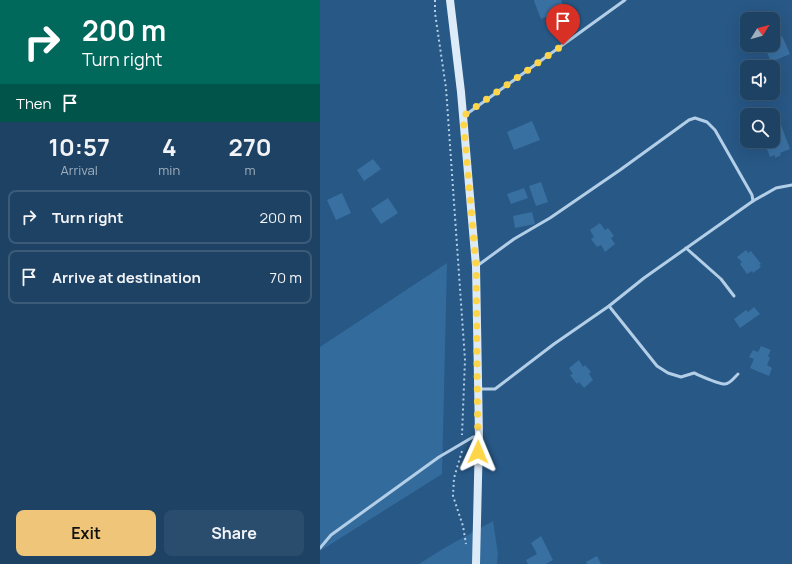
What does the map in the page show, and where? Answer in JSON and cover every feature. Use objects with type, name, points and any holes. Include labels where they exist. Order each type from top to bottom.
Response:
[{"type":"main road","points":[[450,0],[463,116],[476,266],[479,437],[476,564]]},
{"type":"lane","points":[[463,116],[625,0]]},
{"type":"lane","points":[[476,266],[514,239],[550,218],[695,118],[707,122],[715,130],[752,195],[753,201]]},
{"type":"lane","points":[[478,389],[495,388],[554,344],[609,306],[686,248],[753,201],[776,188],[792,184]]},
{"type":"lane","points":[[686,248],[721,279],[734,296]]},
{"type":"lane","points":[[609,306],[656,366],[668,373],[681,377],[694,373],[707,379],[725,384],[731,382],[738,374]]},
{"type":"lane","points":[[320,548],[331,535],[440,457],[473,437],[479,437]]},
{"type":"path","points":[[435,0],[435,13],[446,88],[465,360],[462,448],[454,478],[453,496],[463,526],[466,548]]},
{"type":"shaded area","points":[[447,263],[442,474],[320,551],[320,347]]},
{"type":"shaded area","points":[[493,521],[498,554],[497,564],[419,564],[446,547]]},
{"type":"building","points":[[561,0],[565,10],[541,19],[534,1]]},
{"type":"building","points":[[782,36],[790,54],[776,60],[770,60],[767,52],[780,52],[780,37]]},
{"type":"building","points":[[532,121],[540,140],[514,150],[507,132]]},
{"type":"building","points":[[780,125],[790,149],[780,153],[781,155],[775,158],[775,155],[770,157],[767,148],[780,148]]},
{"type":"building","points":[[373,159],[381,169],[364,181],[357,170]]},
{"type":"building","points":[[541,182],[548,202],[536,206],[529,186]]},
{"type":"building","points":[[524,188],[528,198],[511,204],[507,194]]},
{"type":"building","points":[[342,193],[351,213],[336,220],[327,200]]},
{"type":"building","points":[[388,198],[398,213],[381,224],[371,209]]},
{"type":"building","points":[[532,212],[535,224],[515,228],[513,216]]},
{"type":"building","points":[[600,223],[605,230],[608,228],[614,236],[611,238],[615,244],[605,252],[601,245],[597,247],[591,239],[594,237],[590,230]]},
{"type":"building","points":[[746,250],[748,253],[751,251],[761,264],[759,265],[761,267],[753,273],[752,271],[747,274],[740,264],[742,262],[737,257]]},
{"type":"building","points":[[754,307],[760,314],[740,328],[734,319],[746,310],[748,312]]},
{"type":"building","points":[[761,346],[771,350],[768,356],[770,358],[767,365],[772,368],[769,376],[750,368],[754,359],[749,357],[753,350],[758,352]]},
{"type":"building","points":[[579,360],[583,367],[585,365],[591,372],[589,374],[593,380],[584,388],[579,382],[577,384],[570,375],[573,374],[569,368]]},
{"type":"building","points":[[541,536],[553,560],[546,564],[528,564],[526,560],[537,554],[531,543]]},
{"type":"building","points":[[597,556],[601,564],[587,564],[586,562]]},
{"type":"route","points":[[478,452],[476,266],[463,116],[563,45]]}]
